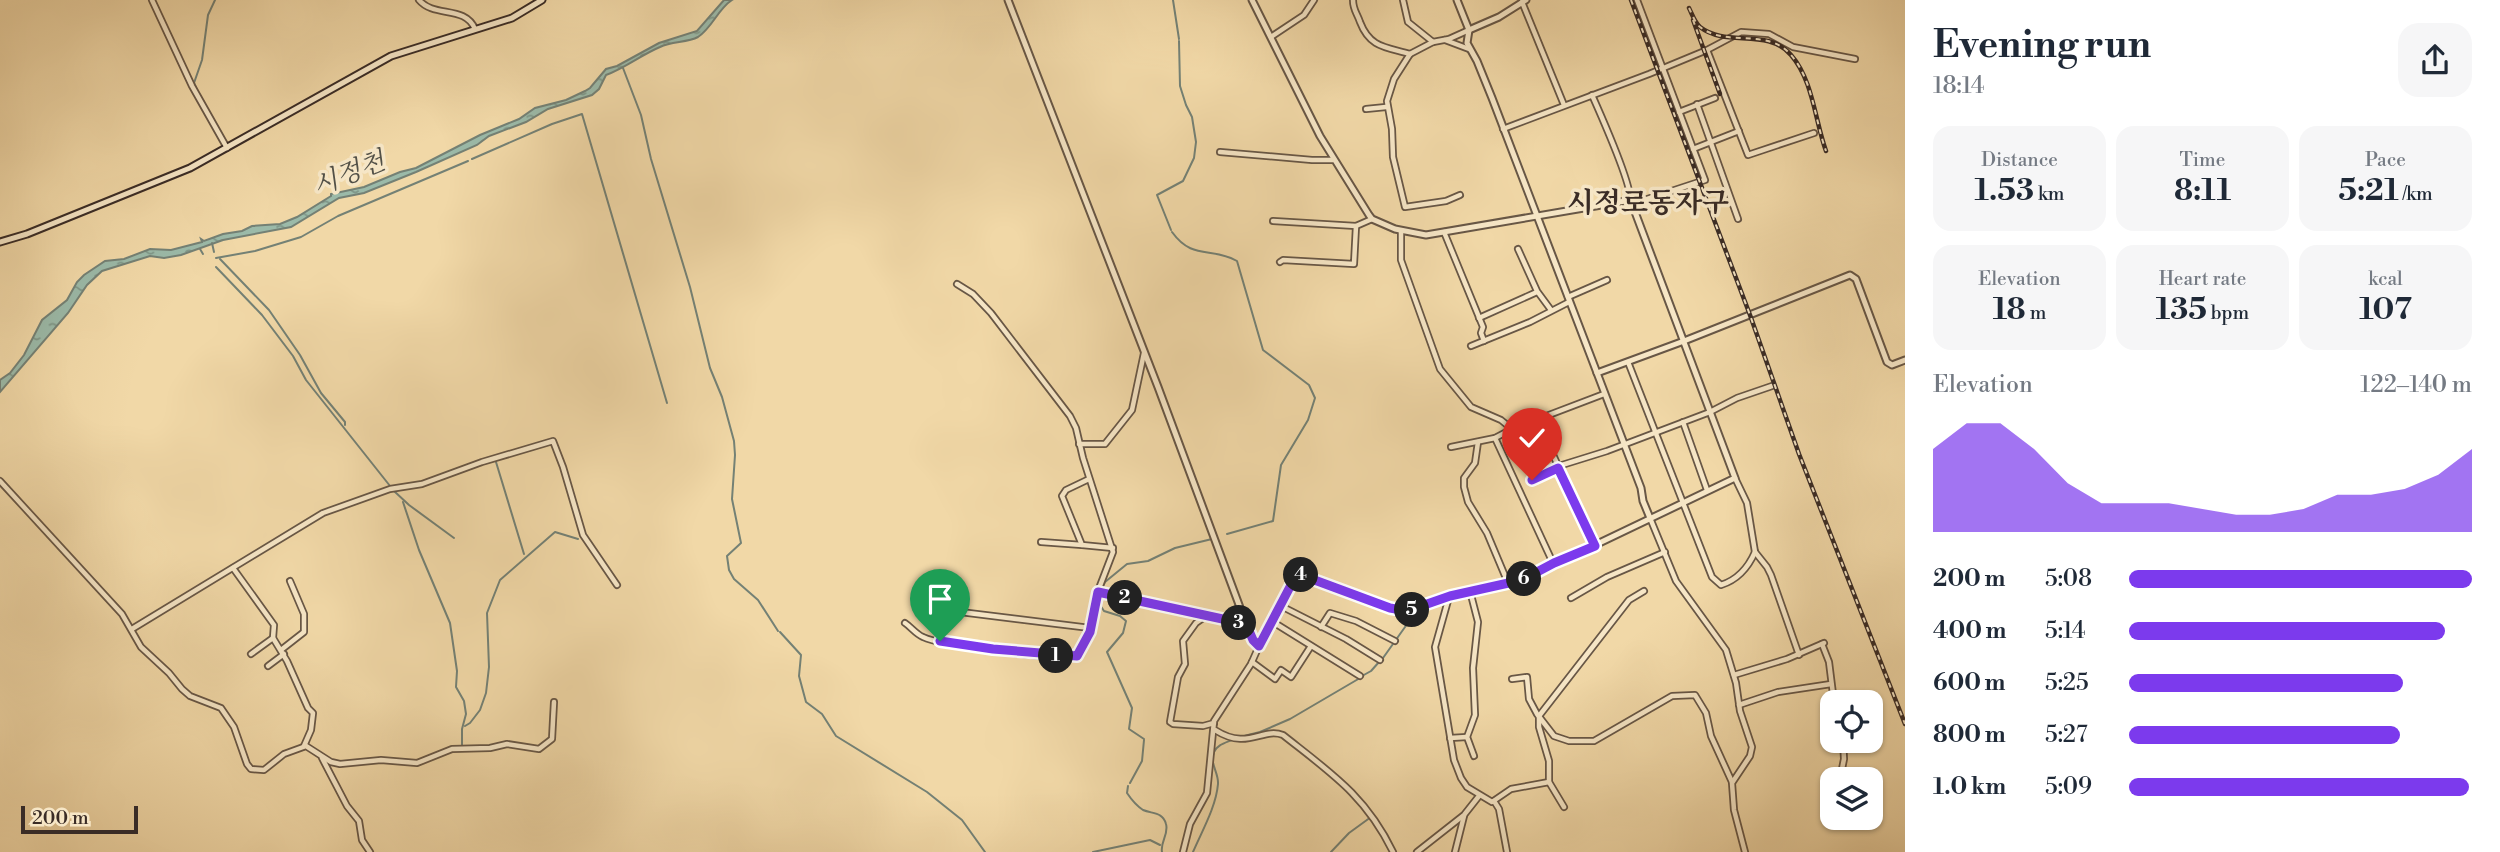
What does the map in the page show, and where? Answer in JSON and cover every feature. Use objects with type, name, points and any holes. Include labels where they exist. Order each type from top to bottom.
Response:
[{"type":"street","points":[[152,0],[192,86],[227,148]]},
{"type":"street","points":[[419,0],[429,9],[465,17],[475,29]]},
{"type":"street","points":[[0,242],[27,234],[168,177],[227,148],[391,56],[516,16],[542,0]]},
{"type":"street","points":[[1007,0],[1247,626],[1259,646]]},
{"type":"street","points":[[1252,0],[1333,160],[1372,219],[1401,231],[1426,234],[1631,202],[1704,182],[1637,0]]},
{"type":"street","points":[[1271,37],[1304,15],[1314,0]]},
{"type":"street","points":[[1353,0],[1354,12],[1367,38],[1380,46],[1410,54]]},
{"type":"street","points":[[1403,0],[1408,22],[1433,42]]},
{"type":"street","points":[[1457,0],[1469,30],[1466,40],[1537,216],[1625,445],[1650,518],[1681,589],[1726,650],[1752,751],[1732,783]]},
{"type":"street","points":[[1460,195],[1446,201],[1405,207],[1393,157],[1392,129],[1386,107],[1391,86],[1410,54],[1433,42],[1499,17],[1524,1],[1564,106]]},
{"type":"street","points":[[1503,128],[1663,68],[1707,50],[1736,33],[1773,36],[1793,47],[1855,59]]},
{"type":"street","points":[[1444,40],[1462,45],[1473,52]]},
{"type":"street","points":[[1707,50],[1749,155],[1814,133]]},
{"type":"street","points":[[1592,95],[1735,478],[1747,503],[1755,552],[1771,575],[1799,654]]},
{"type":"street","points":[[1679,112],[1715,98]]},
{"type":"street","points":[[1697,104],[1738,219]]},
{"type":"street","points":[[1366,109],[1386,107]]},
{"type":"street","points":[[1693,149],[1739,131]]},
{"type":"street","points":[[1220,152],[1333,160]]},
{"type":"street","points":[[1273,221],[1356,226],[1372,219]]},
{"type":"street","points":[[1280,262],[1354,264],[1356,226]]},
{"type":"street","points":[[1401,231],[1401,260],[1440,369],[1471,407],[1501,420],[1512,429]]},
{"type":"street","points":[[1444,232],[1479,318],[1484,341]]},
{"type":"street","points":[[1518,249],[1537,292],[1551,310]]},
{"type":"street","points":[[1597,373],[1850,275],[1856,279],[1887,362],[1892,366],[1904,362]]},
{"type":"street","points":[[1471,346],[1551,310],[1607,280]]},
{"type":"street","points":[[905,623],[921,636],[940,641],[1070,657],[1079,654],[1090,628],[1098,592],[1113,548],[1089,479],[1074,422],[979,299],[957,284]]},
{"type":"street","points":[[1479,318],[1537,292]]},
{"type":"street","points":[[1079,444],[1105,444],[1130,414],[1144,353]]},
{"type":"street","points":[[1628,362],[1712,577],[1721,585],[1740,575],[1755,552]]},
{"type":"street","points":[[1532,480],[1772,386]]},
{"type":"street","points":[[1451,447],[1495,438],[1604,394]]},
{"type":"street","points":[[1537,420],[1595,546]]},
{"type":"street","points":[[1683,422],[1707,490]]},
{"type":"street","points":[[1495,438],[1553,564]]},
{"type":"street","points":[[132,629],[323,513],[392,488],[422,484],[482,462],[553,441],[583,535],[617,584]]},
{"type":"street","points":[[1478,442],[1475,463],[1464,478],[1464,487],[1468,502],[1486,533],[1508,583]]},
{"type":"street","points":[[1183,852],[1190,824],[1207,793],[1214,723],[1252,662],[1292,583],[1301,575],[1399,610],[1412,610],[1450,596],[1522,580],[1735,478]]},
{"type":"street","points":[[1082,545],[1062,496],[1066,490],[1089,479]]},
{"type":"street","points":[[0,481],[62,547],[132,629],[141,647],[186,693],[218,705],[234,727],[251,769],[264,770],[284,754],[304,747],[335,764],[381,760],[423,762],[446,751],[507,744],[539,749],[547,745],[553,736],[554,702]]},
{"type":"street","points":[[1041,542],[1113,548]]},
{"type":"street","points":[[1571,598],[1607,577],[1665,552]]},
{"type":"street","points":[[233,568],[274,625],[273,638],[283,652],[314,716],[304,747]]},
{"type":"street","points":[[268,666],[304,632],[304,614],[289,581]]},
{"type":"street","points":[[1470,591],[1478,622],[1474,668],[1475,715],[1467,737],[1474,756]]},
{"type":"street","points":[[1564,807],[1549,782],[1549,761],[1539,727],[1539,716],[1629,600],[1644,591]]},
{"type":"street","points":[[1098,592],[1247,626]]},
{"type":"street","points":[[1450,596],[1435,647],[1454,760],[1467,788],[1494,802],[1499,808],[1506,850]]},
{"type":"street","points":[[1281,606],[1380,660]]},
{"type":"street","points":[[936,609],[1090,628]]},
{"type":"street","points":[[1321,627],[1330,612],[1356,621],[1395,641]]},
{"type":"street","points":[[1206,617],[1196,623],[1183,641],[1185,664],[1178,677],[1170,722],[1197,726],[1214,723]]},
{"type":"street","points":[[1273,622],[1360,676]]},
{"type":"street","points":[[251,654],[273,638]]},
{"type":"street","points":[[1734,676],[1823,644],[1829,662],[1832,690]]},
{"type":"street","points":[[1252,662],[1275,679],[1281,670],[1291,677],[1311,646]]},
{"type":"street","points":[[1512,679],[1527,677],[1529,699],[1539,716],[1554,736],[1569,741],[1591,742],[1672,696],[1695,695],[1706,713],[1711,736],[1732,783],[1734,810],[1745,852]]},
{"type":"street","points":[[1739,705],[1778,692],[1831,684]]},
{"type":"street","points":[[1215,730],[1240,740],[1273,733],[1283,735],[1354,794],[1376,819],[1393,852]]},
{"type":"street","points":[[1450,738],[1467,737]]},
{"type":"street","points":[[322,757],[346,806],[359,821],[362,840],[370,852]]},
{"type":"street","points":[[1494,802],[1506,791],[1549,782]]},
{"type":"street","points":[[1417,852],[1464,815],[1479,796]]},
{"type":"street","points":[[1455,852],[1464,815]]},
{"type":"water","points":[[724,0],[732,0],[698,37],[660,47],[606,75],[599,89],[592,95],[548,109],[526,122],[489,136],[477,145],[416,172],[364,193],[339,198],[291,227],[223,240],[181,255],[164,258],[150,256],[102,271],[87,285],[68,313],[0,392],[0,380],[10,373],[24,355],[42,320],[67,300],[84,275],[105,261],[124,259],[150,249],[171,250],[252,226],[280,224],[297,217],[331,194],[364,187],[416,168],[480,135],[519,119],[535,108],[566,100],[585,91],[606,69],[617,66],[659,43],[697,31]]},
{"type":"waterway","points":[[198,92],[194,83],[202,60],[208,15],[215,0]]},
{"type":"waterway","points":[[1173,0],[1179,39]]},
{"type":"waterway","points":[[1171,230],[1157,195],[1183,181],[1194,158],[1196,142],[1192,117],[1180,86],[1179,41]]},
{"type":"waterway","points":[[623,68],[641,115],[710,368],[722,397],[734,441],[732,499],[741,543],[727,556],[729,570],[734,579],[758,600],[778,631]]},
{"type":"waterway","points":[[472,159],[552,124],[582,114],[667,403]]},
{"type":"waterway","points":[[216,258],[255,251],[301,237],[338,216],[468,161]]},
{"type":"waterway","points":[[1172,232],[1187,247],[1237,261],[1263,350],[1309,385],[1315,398],[1308,420],[1281,465],[1273,521],[1227,534]]},
{"type":"waterway","points":[[212,243],[214,252]]},
{"type":"waterway","points":[[200,249],[203,254]]},
{"type":"waterway","points":[[220,259],[269,310],[300,355],[321,393],[345,425]]},
{"type":"waterway","points":[[216,267],[262,315],[293,356],[306,380],[394,491],[454,538]]},
{"type":"waterway","points":[[496,462],[524,554]]},
{"type":"waterway","points":[[403,502],[419,550],[450,623],[457,671],[456,687],[464,701],[466,714],[462,729],[462,746]]},
{"type":"waterway","points":[[465,726],[480,710],[486,693],[489,667],[487,613],[500,580],[555,532],[578,539]]},
{"type":"waterway","points":[[1101,590],[1105,582],[1127,564],[1148,561],[1175,548],[1212,539]]},
{"type":"waterway","points":[[1100,595],[1100,605],[1104,611],[1126,621],[1123,633],[1107,652],[1132,708],[1129,729],[1144,739]]},
{"type":"waterway","points":[[1383,658],[1410,620],[1423,609]]},
{"type":"waterway","points":[[780,632],[801,655],[799,676],[806,702],[822,714],[836,736],[927,792],[962,820],[985,852]]},
{"type":"waterway","points":[[1362,676],[1379,662]]},
{"type":"waterway","points":[[1244,736],[1290,719],[1360,678]]},
{"type":"waterway","points":[[1130,783],[1142,761],[1144,740]]},
{"type":"waterway","points":[[1193,852],[1217,793],[1214,752],[1219,746],[1232,740]]},
{"type":"waterway","points":[[1128,786],[1127,793],[1132,800],[1143,810],[1160,815],[1165,820],[1167,828],[1162,852]]},
{"type":"waterway","points":[[1331,852],[1349,833],[1371,817]]},
{"type":"waterway","points":[[1093,852],[1150,840],[1160,845]]},
{"type":"railway","points":[[1631,0],[1750,315],[1799,454],[1905,724]]},
{"type":"railway","points":[[1689,8],[1698,25],[1711,33],[1770,42],[1791,55],[1809,88],[1826,151]]},
{"type":"railway","points":[[1693,20],[1720,94]]},
{"type":"district","name":"시정로동자구","points":[[1648,203]]},
{"type":"route","points":[[940,641],[1055,656],[1077,656],[1090,632],[1098,592],[1241,623],[1247,626],[1259,646],[1292,583],[1301,575],[1390,608],[1412,610],[1450,596],[1522,580],[1595,546],[1558,468],[1532,480]]},
{"type":"water label","name":"시정천","points":[[349,174]]}]
